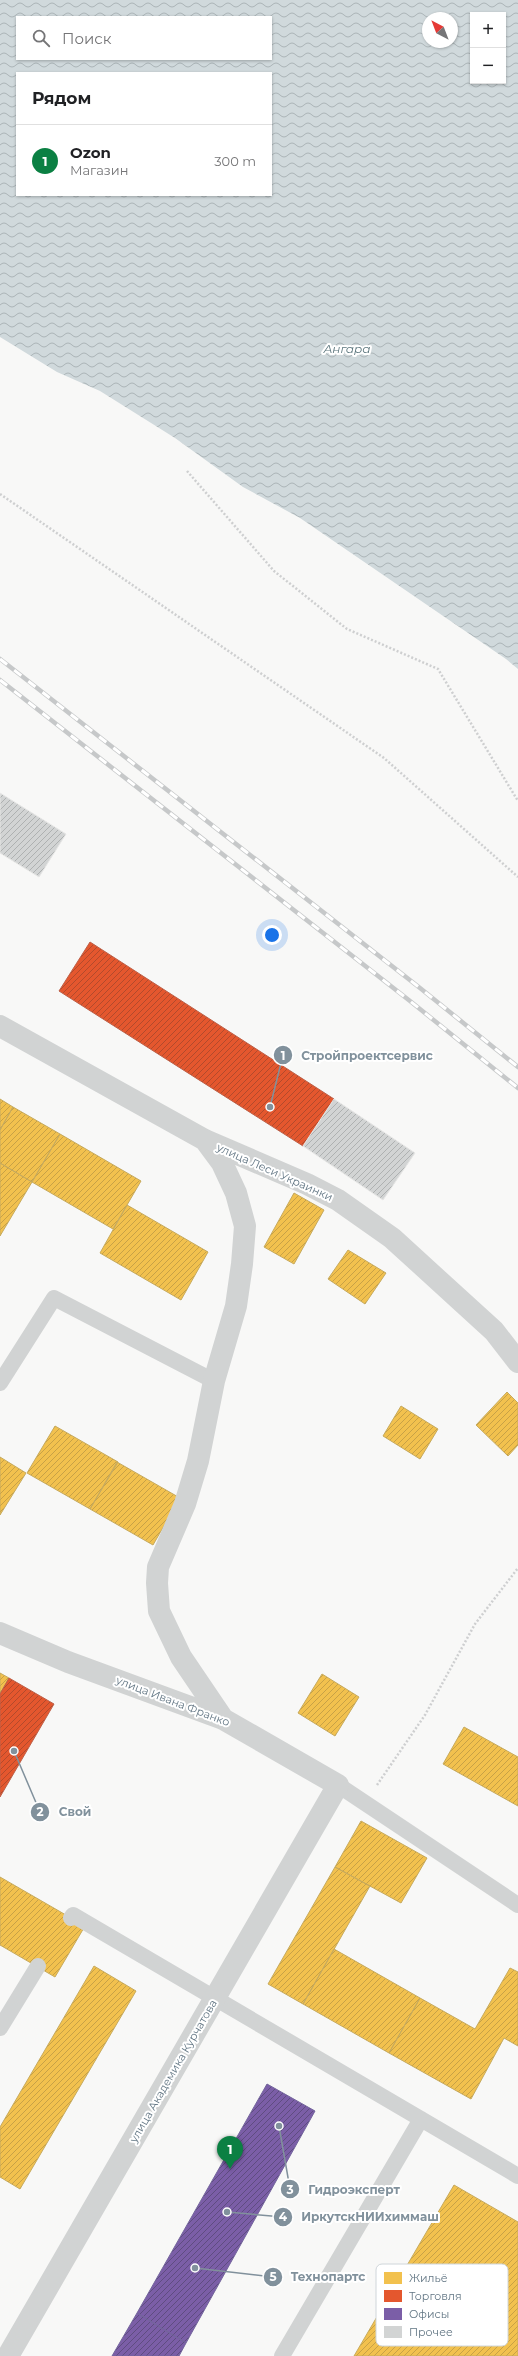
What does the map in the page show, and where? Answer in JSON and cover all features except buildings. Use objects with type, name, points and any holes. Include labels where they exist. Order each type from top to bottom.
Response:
[{"type":"street","name":"улица Леси Украинки","points":[[0,1026],[205,1140],[307,1184],[338,1200],[392,1238],[494,1331],[518,1362]]},
{"type":"street","points":[[205,1140],[222,1163],[236,1193],[246,1226],[236,1306],[214,1381],[198,1461],[185,1504],[158,1567],[156,1583],[159,1611],[181,1657],[223,1719]]},
{"type":"street","name":"улица Ивана Франко","points":[[0,1633],[68,1662],[223,1719],[338,1785]]},
{"type":"street","name":"улица Академика Курчатова","points":[[8,2356],[338,1785]]},
{"type":"lane","points":[[0,1383],[54,1298],[214,1381]]},
{"type":"lane","points":[[338,1785],[518,1905]]},
{"type":"lane","points":[[71,1918],[73,1915],[518,2176]]},
{"type":"lane","points":[[0,2028],[38,1966]]},
{"type":"lane","points":[[282,2356],[421,2119]]},
{"type":"path","points":[[187,472],[274,571],[347,629],[438,669],[518,801]]},
{"type":"path","points":[[0,494],[384,758],[518,877]]},
{"type":"path","points":[[365,1803],[425,1715],[475,1624],[518,1568]]},
{"type":"water","name":"Ангара","points":[[0,0],[518,0],[518,669],[506,659],[300,518],[243,487],[175,438],[100,391],[57,372],[0,337]]},
{"type":"railway","points":[[0,659],[420,988],[518,1067]]},
{"type":"railway","points":[[0,680],[410,1001],[518,1088]]},
{"type":"place","name":"Стройпроектсервис","points":[[270,1107]]},
{"type":"place","name":"Свой","points":[[14,1751]]},
{"type":"place","name":"Гидроэксперт","points":[[279,2126]]},
{"type":"place","name":"Ozon","points":[[230,2169]]},
{"type":"place","name":"ИркутскНИИхиммаш","points":[[227,2212]]},
{"type":"place","name":"Технопартс","points":[[195,2268]]}]
